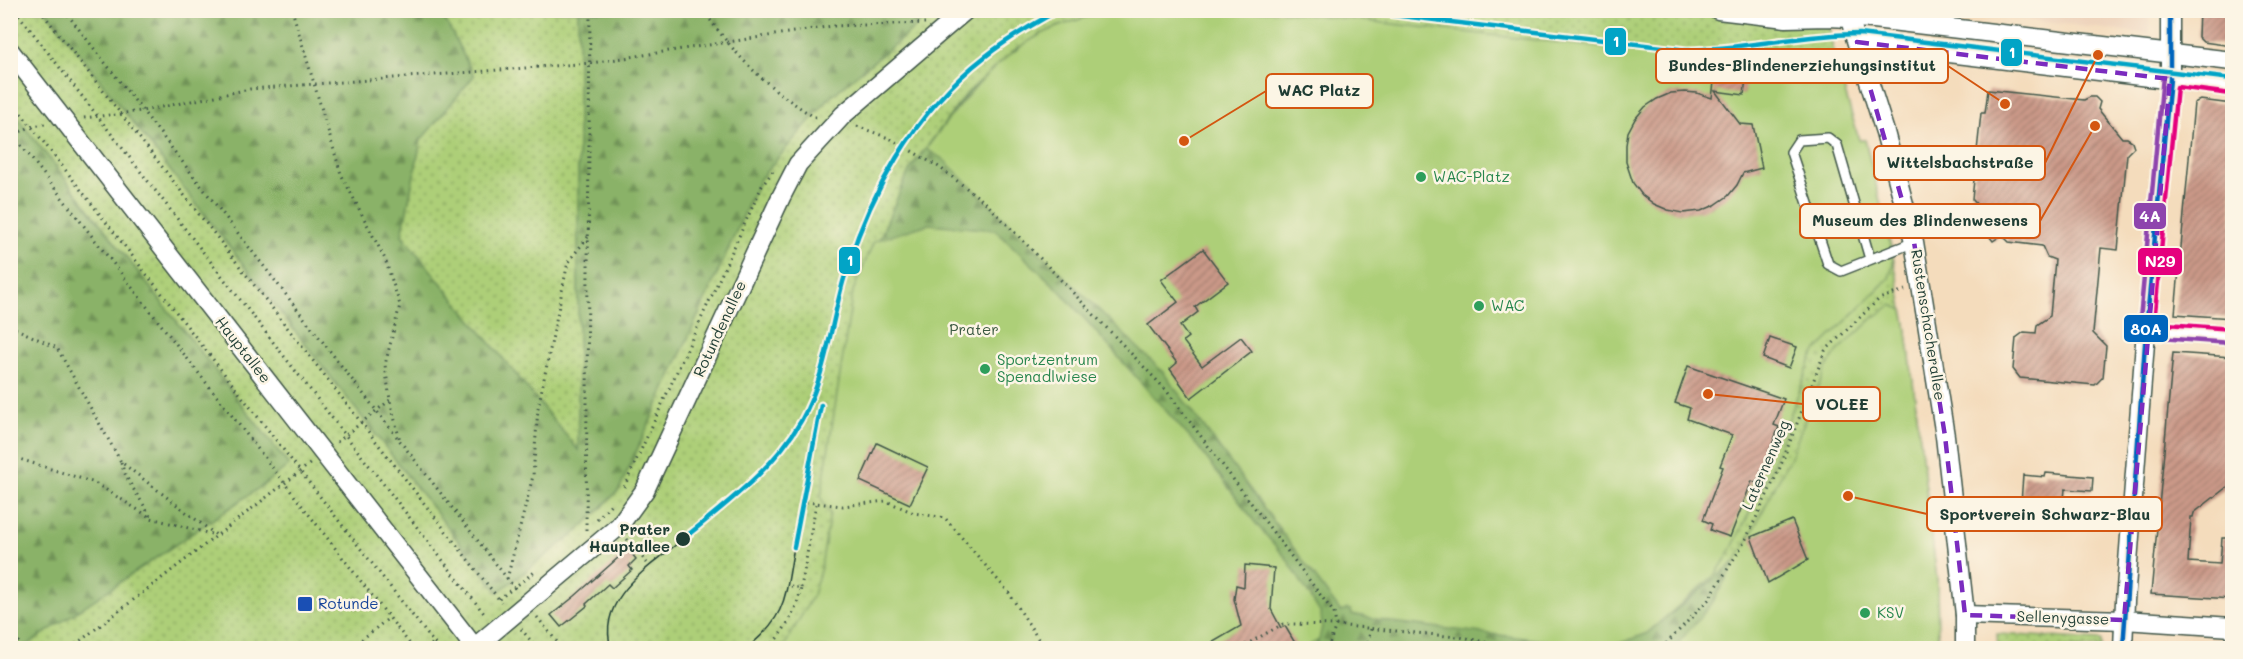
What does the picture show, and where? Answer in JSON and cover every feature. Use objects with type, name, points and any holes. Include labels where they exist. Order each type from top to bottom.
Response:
[{"type":"street","name":"Rotundenallee","points":[[475,648],[619,526],[645,490],[798,164],[843,115],[966,10]]},
{"type":"street","points":[[1718,10],[1786,18],[1849,14],[2232,61]]},
{"type":"street","points":[[2123,648],[2146,330],[2170,79],[2170,10]]},
{"type":"street","name":"Rustenschacherallee","points":[[1849,14],[1886,132],[1914,242],[1922,284],[1945,436],[1965,615],[1965,648]]},
{"type":"street","points":[[1857,42],[2232,87]]},
{"type":"street","name":"Hauptallee","points":[[10,51],[475,648]]},
{"type":"street","points":[[2146,330],[2232,336]]},
{"type":"street","name":"Sellenygasse","points":[[1965,615],[2124,620],[2232,627]]},
{"type":"lane","points":[[1870,259],[1838,145],[1828,138],[1799,140],[1791,152],[1828,264],[1841,271],[1914,242]]},
{"type":"path","points":[[15,10],[486,616]]},
{"type":"path","points":[[40,10],[537,648]]},
{"type":"path","points":[[64,10],[519,594]]},
{"type":"path","points":[[292,10],[341,174],[385,259],[400,305],[385,365],[390,400],[401,443]]},
{"type":"path","points":[[586,532],[590,10]]},
{"type":"path","points":[[704,10],[727,43],[772,89],[814,117],[843,115],[856,125],[891,139],[939,167],[986,203],[1037,255],[1166,390],[1334,613],[1336,625],[1328,648]]},
{"type":"path","points":[[12,136],[32,126],[119,112],[142,111],[250,89],[314,82],[591,63],[832,26],[923,22],[946,26]]},
{"type":"path","points":[[10,99],[438,648]]},
{"type":"path","points":[[10,131],[413,648]]},
{"type":"path","points":[[507,579],[533,476],[538,408],[568,262],[589,236]]},
{"type":"path","name":"Laternenweg","points":[[1662,648],[1709,599],[1745,541],[1779,471],[1825,351],[1879,299],[1922,284]]},
{"type":"path","points":[[10,326],[57,348],[121,462],[125,477],[139,494],[151,518]]},
{"type":"path","points":[[71,648],[390,400]]},
{"type":"path","points":[[10,456],[95,483],[151,518],[216,536]]},
{"type":"path","points":[[121,462],[216,536]]},
{"type":"path","points":[[806,502],[843,506],[886,501],[914,513],[945,518],[1009,593],[1044,648]]},
{"type":"path","points":[[769,648],[781,635],[793,614],[801,588],[816,504]]},
{"type":"path","points":[[619,526],[633,549],[647,563]]},
{"type":"path","points":[[791,586],[801,588]]},
{"type":"path","points":[[352,647],[389,618]]},
{"type":"path","points":[[539,619],[562,648]]},
{"type":"path","points":[[1240,648],[1282,624],[1336,625],[1467,638],[1509,648]]},
{"type":"path","points":[[1366,648],[1371,629]]},
{"type":"path","points":[[10,632],[24,648]]},
{"type":"path","points":[[426,648],[434,643]]},
{"type":"highlighted area","points":[[1857,42],[2170,79],[2124,620],[1965,615],[1945,436],[1914,242]]},
{"type":"shaded area","points":[[1947,11],[2149,11],[2150,34]]},
{"type":"green space","points":[[427,10],[446,21],[474,76],[421,140],[402,235],[578,450],[578,11],[935,11],[829,98],[760,179],[619,490],[577,532],[498,592],[46,11]]},
{"type":"green space","name":"Prater","points":[[10,11],[1826,11],[1834,55],[1859,141],[1865,140],[1892,251],[1906,324],[1937,580],[1938,648],[11,648]]},
{"type":"green space","points":[[1108,11],[1097,304],[1163,372],[1341,612],[1347,609],[1351,610],[1352,614],[1391,622],[1608,648],[1316,648],[1322,626],[1287,559],[1257,525],[1198,447],[1059,290],[995,230],[929,224],[879,240],[909,171],[967,93],[1017,48],[1054,28]]},
{"type":"green space","name":"WAC","points":[[1108,11],[1279,11],[1685,57],[1788,54],[1790,66],[1805,64],[1805,53],[1834,55],[1859,140],[1865,140],[1892,251],[1893,264],[1889,278],[1812,357],[1767,477],[1729,554],[1716,574],[1647,633],[1608,648],[1391,622],[1352,614],[1351,610],[1347,609],[1341,612],[1163,372],[943,159],[926,149],[967,96],[1016,50],[1055,28]]},
{"type":"green space","points":[[10,108],[289,465],[262,486],[23,648],[10,648]]},
{"type":"green space","name":"Sportzentrum Spenadlwiese","points":[[929,224],[995,230],[1059,290],[1198,447],[1257,525],[1287,559],[1321,614],[1322,626],[1319,640],[1305,648],[779,648],[786,643],[813,595],[821,567],[830,513],[821,497],[853,291],[874,241]]},
{"type":"green space","points":[[1892,305],[1903,310],[1906,324],[1937,580],[1938,648],[1674,648],[1712,603],[1748,540],[1792,453],[1826,368],[1838,351],[1873,318]]},
{"type":"green space","points":[[1735,562],[1731,600],[1675,648],[1608,648],[1647,633]]},
{"type":"green space","points":[[1997,634],[2101,640],[2101,648],[1998,648]]},
{"type":"building","points":[[2199,10],[2232,10],[2232,46],[2203,42],[2198,37]]},
{"type":"building","points":[[1715,74],[1746,78],[1744,95],[1715,91],[1740,124],[1753,125],[1762,168],[1743,173],[1728,196],[1715,205],[1701,211],[1683,213],[1668,210],[1642,195],[1633,183],[1626,162],[1628,132],[1645,107],[1671,93],[1697,93],[1712,98]]},
{"type":"building","points":[[1988,90],[2084,100],[2095,97],[2100,102],[2098,109],[2122,138],[2132,141],[2134,147],[2127,154],[2118,250],[2101,248],[2093,333],[2106,346],[2103,377],[2095,385],[2020,378],[2013,369],[2016,338],[2024,332],[2036,333],[2037,325],[2050,316],[2055,260],[2047,257],[2042,246],[2009,242],[2002,235],[1993,241],[1970,212],[1978,206],[1972,199],[1981,113],[1985,113]]},
{"type":"building","points":[[2200,100],[2232,104],[2232,318],[2175,314],[2194,103]]},
{"type":"building","points":[[1203,249],[1228,282],[1195,307],[1198,312],[1180,326],[1188,337],[1183,341],[1202,366],[1241,337],[1252,351],[1191,398],[1170,369],[1177,363],[1148,325],[1178,302],[1161,280]]},
{"type":"building","points":[[1770,338],[1797,347],[1789,368],[1763,358]]},
{"type":"building","points":[[2173,353],[2232,357],[2232,483],[2191,517],[2188,562],[2220,564],[2222,538],[2232,538],[2232,599],[2151,594]]},
{"type":"building","points":[[1688,366],[1784,399],[1774,425],[1779,427],[1757,483],[1752,481],[1730,537],[1710,530],[1712,524],[1703,520],[1723,467],[1720,466],[1732,435],[1687,419],[1690,408],[1675,403]]},
{"type":"building","points":[[877,443],[928,467],[910,504],[860,481]]},
{"type":"building","points":[[2046,473],[2093,477],[2092,491],[2065,489],[2062,520],[2020,517],[2023,475],[2045,477]]},
{"type":"building","points":[[1792,520],[1808,560],[1768,583],[1751,537]]},
{"type":"building","points":[[628,549],[636,559],[629,566],[632,570],[612,588],[608,584],[586,604],[587,606],[561,627],[551,615]]},
{"type":"building","points":[[1245,565],[1274,568],[1271,609],[1281,628],[1285,626],[1298,648],[1203,648],[1241,626],[1234,599],[1236,585],[1244,587]]},
{"type":"tram line","points":[[611,648],[608,630],[611,614],[618,599],[629,585],[683,539]]},
{"type":"tram line","points":[[747,648],[778,614],[786,592],[794,547]]},
{"type":"transit line","name":"1","points":[[683,539],[762,471],[790,439],[801,421],[816,388],[843,282],[865,219],[896,158],[915,129],[960,78],[986,56],[1003,43],[1059,10]]},
{"type":"transit line","name":"1","points":[[1351,10],[1687,50],[1817,36],[1860,34],[2232,79]]},
{"type":"transit line","name":"80A","points":[[2123,648],[2146,330],[2170,79],[2170,10]]},
{"type":"transit line","name":"4A","points":[[2231,343],[2145,337],[2140,335],[2139,330],[2163,76],[2170,72],[2232,80]]},
{"type":"transit line","name":"N29","points":[[2231,94],[2177,87],[2154,323],[2232,329]]},
{"type":"transit line","name":"1","points":[[794,547],[821,405]]},
{"type":"place","name":"Wittelsbachstraße","points":[[2098,55]]},
{"type":"place","name":"Bundes-Blindenerziehungsinstitut","points":[[2005,104]]},
{"type":"place","name":"Museum des Blindenwesens","points":[[2095,126]]},
{"type":"place","name":"WAC Platz","points":[[1184,141]]},
{"type":"place","name":"WAC-Platz","points":[[1421,177]]},
{"type":"place","name":"WAC","points":[[1479,306]]},
{"type":"place","name":"Sportzentrum Spenadlwiese","points":[[985,369]]},
{"type":"place","name":"VOLEE","points":[[1708,394]]},
{"type":"place","name":"Sportverein Schwarz-Blau","points":[[1848,496]]},
{"type":"place","name":"Prater Hauptallee","points":[[683,539]]},
{"type":"place","name":"Rotunde","points":[[305,604]]},
{"type":"place","name":"KSV","points":[[1865,613]]}]
